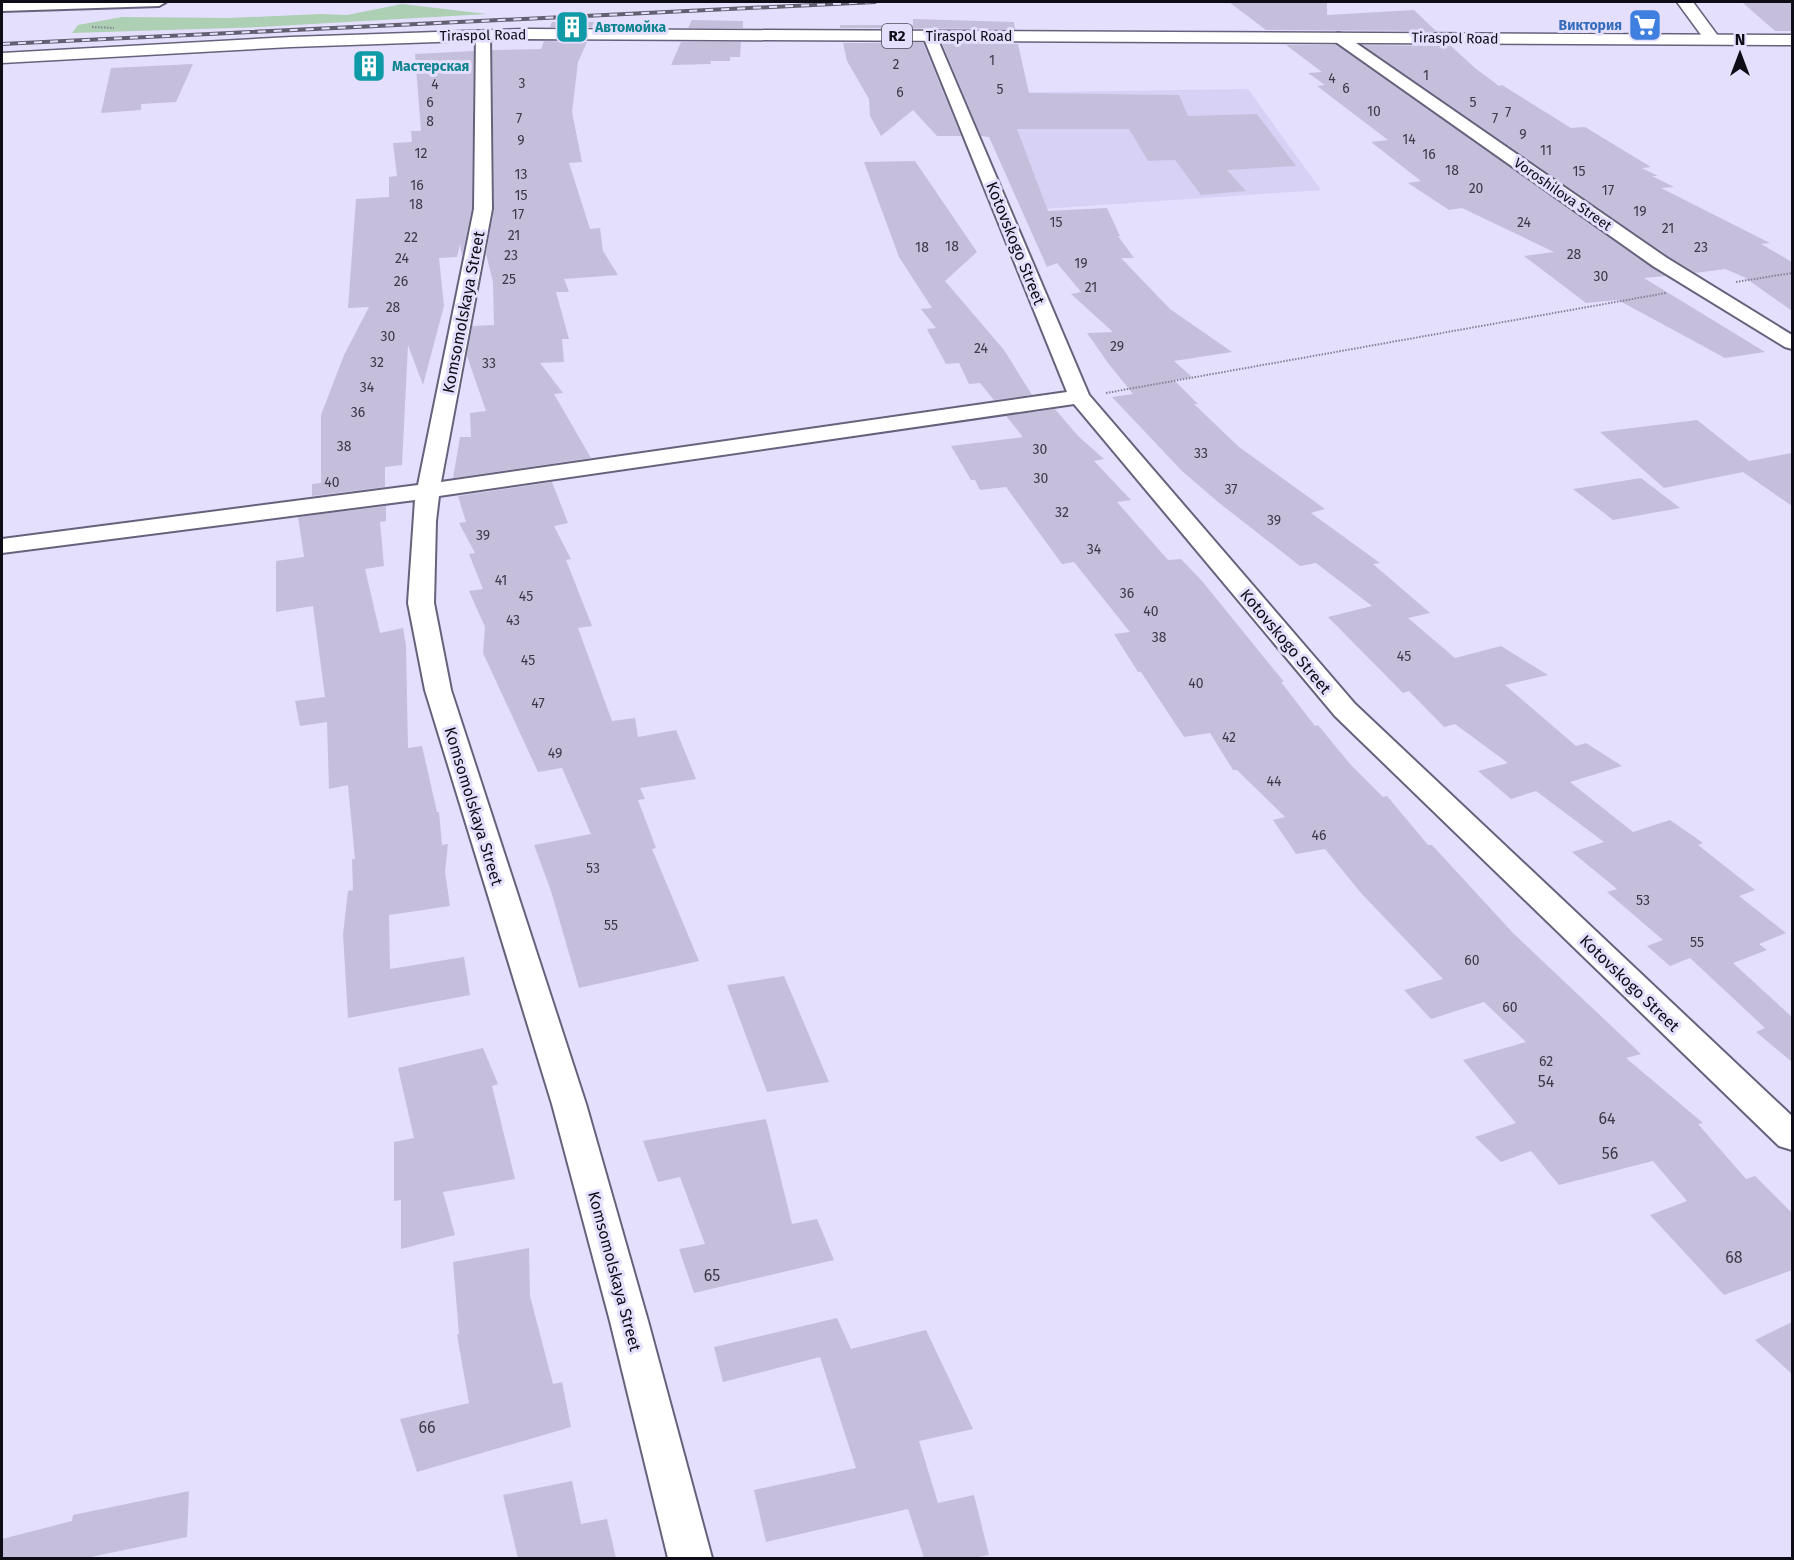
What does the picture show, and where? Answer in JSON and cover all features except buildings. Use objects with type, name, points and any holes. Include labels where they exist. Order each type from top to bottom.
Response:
[{"type":"main road","points":[[1685,2],[1713,40]]},
{"type":"main road","name":"Tiraspol Road","points":[[2,58],[291,42],[483,35],[1792,40]]},
{"type":"street","points":[[2,7],[159,2]]},
{"type":"street","name":"Komsomolskaya Street","points":[[483,35],[483,209],[428,490],[424,521],[421,603],[438,690],[569,1104],[629,1321],[690,1558]]},
{"type":"street","name":"Kotovskogo Street","points":[[930,36],[1079,397],[1345,710],[1792,1137]]},
{"type":"street","name":"Voroshilova Street","points":[[1338,37],[1650,255],[1792,343]]},
{"type":"street","points":[[2,546],[428,490],[1079,397]]},
{"type":"path","points":[[1079,397],[1792,273]]},
{"type":"shaded area","points":[[1248,89],[1321,190],[1028,210],[980,93]]},
{"type":"green space","points":[[402,4],[487,14],[260,27],[72,33],[78,25],[122,17],[229,18],[347,15]]},
{"type":"railway","points":[[2,44],[875,2]]},
{"type":"place","name":"Виктория","points":[[1645,25]]},
{"type":"place","name":"Автомойка","points":[[572,27]]},
{"type":"place","name":"Мастерская","points":[[369,66]]}]
